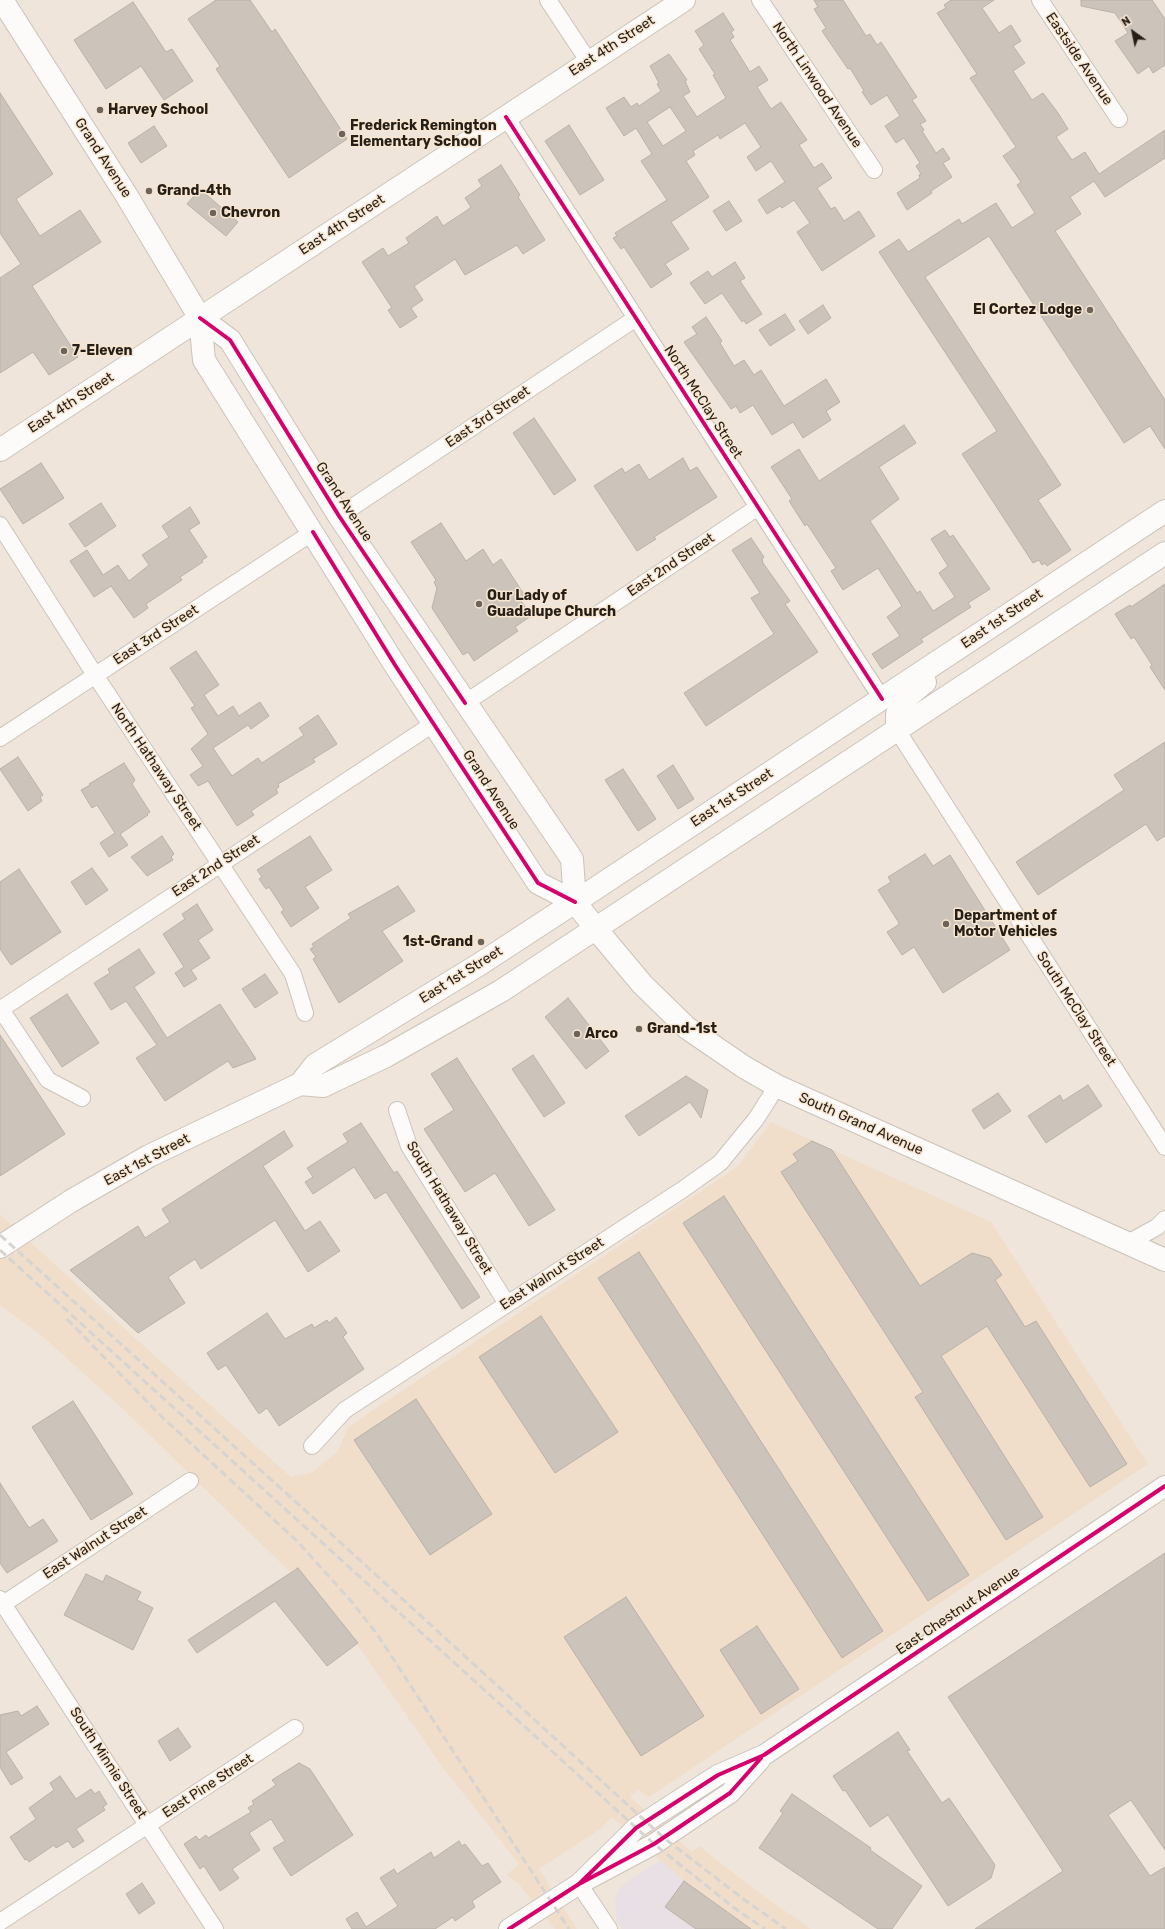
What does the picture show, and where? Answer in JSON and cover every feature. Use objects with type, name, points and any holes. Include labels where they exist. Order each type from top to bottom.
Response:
[{"type":"main road","name":"Grand Avenue","points":[[2,0],[140,215],[200,318],[230,340],[339,516],[572,859],[575,902]]},
{"type":"main road","name":"East 4th Street","points":[[1,448],[684,0]]},
{"type":"main road","name":"Grand Avenue","points":[[200,318],[204,360],[433,724],[538,883],[575,902],[596,929]]},
{"type":"main road","name":"East 1st Street","points":[[0,1247],[70,1201],[149,1156],[300,1084],[315,1065],[480,964],[1165,511]]},
{"type":"main road","points":[[300,1084],[323,1086],[386,1056],[501,991],[1165,552]]},
{"type":"main road","points":[[897,730],[897,714],[907,697],[1003,618]]},
{"type":"main road","name":"South Grand Avenue","points":[[596,929],[642,984],[687,1028],[726,1056],[777,1086],[1165,1260]]},
{"type":"street","points":[[548,0],[589,62]]},
{"type":"street","name":"North Linwood Avenue","points":[[760,0],[874,170]]},
{"type":"street","name":"Eastside Avenue","points":[[1040,0],[1119,119]]},
{"type":"street","name":"North McClay Street","points":[[506,117],[882,699]]},
{"type":"street","name":"East 3rd Street","points":[[339,516],[636,318]]},
{"type":"street","name":"East 2nd Street","points":[[465,703],[758,507]]},
{"type":"street","name":"North Hathaway Street","points":[[0,525],[95,675],[293,974],[305,1013]]},
{"type":"street","name":"East 3rd Street","points":[[0,738],[313,532]]},
{"type":"street","name":"East 2nd Street","points":[[0,1008],[433,724]]},
{"type":"street","name":"South McClay Street","points":[[897,730],[1165,1147]]},
{"type":"street","points":[[0,1008],[48,1080],[82,1098]]},
{"type":"street","name":"East Walnut Street","points":[[312,1446],[345,1410],[720,1163],[756,1119],[777,1086]]},
{"type":"street","name":"South Hathaway Street","points":[[396,1110],[409,1146],[507,1304]]},
{"type":"street","points":[[1128,1243],[1157,1227],[1165,1218]]},
{"type":"street","name":"East Walnut Street","points":[[1,1603],[190,1481]]},
{"type":"street","name":"East Chestnut Avenue","points":[[509,1929],[579,1884],[654,1844],[730,1793],[764,1755],[1165,1486]]},
{"type":"street","name":"South Minnie Street","points":[[1,1603],[215,1929]]},
{"type":"street","name":"East Pine Street","points":[[0,1922],[295,1728]]},
{"type":"street","points":[[579,1884],[609,1929]]},
{"type":"shaded area","points":[[771,1122],[991,1222],[1148,1464],[649,1797],[638,1789],[630,1797],[692,1852],[699,1846],[762,1895],[811,1929],[751,1929],[684,1881],[612,1817],[600,1829],[539,1869],[577,1929],[555,1929],[519,1884],[506,1875],[519,1864],[444,1769],[356,1643],[297,1569],[290,1572],[125,1411],[41,1335],[0,1305],[0,1214],[136,1339],[291,1477],[313,1472],[338,1451],[348,1427],[738,1166]]},
{"type":"shaded area","points":[[661,1860],[684,1881],[751,1929],[622,1929],[617,1922],[615,1900],[619,1890],[625,1883]]},
{"type":"building","points":[[216,0],[250,0],[272,32],[275,29],[347,139],[289,178],[216,69],[220,66],[188,19]]},
{"type":"building","points":[[814,0],[843,0],[866,36],[870,34],[877,45],[881,42],[917,97],[912,100],[926,121],[920,124],[924,130],[922,131],[936,153],[943,148],[950,159],[943,163],[952,177],[907,210],[897,193],[920,178],[919,175],[921,174],[916,166],[920,163],[904,138],[896,143],[885,126],[900,116],[887,95],[871,105],[862,92],[864,91],[850,68],[848,69],[822,31],[826,28],[814,9],[818,7]]},
{"type":"building","points":[[951,0],[994,0],[982,8],[999,33],[1011,25],[1021,41],[1013,46],[1025,63],[1013,71],[1032,100],[1043,93],[1058,113],[1068,129],[1056,137],[1072,160],[1085,152],[1099,174],[1165,130],[1165,158],[1105,197],[1094,181],[1070,197],[1081,214],[1055,231],[1165,400],[1165,449],[1150,426],[1124,443],[989,236],[925,277],[1061,485],[1038,500],[1071,550],[1047,566],[1045,563],[1042,565],[1039,560],[1033,563],[962,454],[997,431],[879,252],[899,239],[908,252],[959,219],[962,224],[996,203],[1012,228],[1035,213],[1017,185],[1021,182],[1003,156],[1016,147],[970,78],[977,74],[937,13],[946,8],[944,5]]},
{"type":"building","points":[[1081,0],[1152,0],[1165,19],[1165,65],[1153,73],[1149,66],[1138,74],[1115,41],[1128,33],[1115,13],[1081,6]]},
{"type":"building","points":[[133,2],[166,52],[172,49],[193,81],[164,100],[141,66],[106,89],[74,40]]},
{"type":"building","points":[[723,13],[734,30],[731,32],[734,37],[730,40],[750,72],[759,66],[768,80],[757,87],[771,109],[781,102],[807,140],[799,145],[814,168],[822,163],[832,178],[817,188],[831,209],[835,207],[844,221],[859,211],[875,236],[822,271],[797,232],[810,223],[794,200],[782,208],[780,206],[767,214],[758,200],[785,182],[771,161],[756,171],[747,157],[761,147],[745,123],[720,139],[718,135],[693,151],[695,155],[686,161],[709,197],[671,222],[689,249],[665,264],[672,274],[651,288],[624,247],[621,249],[613,238],[617,236],[615,233],[667,200],[641,161],[652,154],[636,128],[624,136],[606,108],[624,97],[631,107],[637,103],[639,106],[661,91],[657,84],[659,83],[650,66],[669,54],[687,80],[685,81],[690,92],[683,96],[697,117],[726,98],[713,75],[715,74],[699,49],[704,45],[695,31]],"holes":[[[670,107],[686,131],[663,146],[647,122]]]},
{"type":"building","points":[[0,93],[53,174],[16,199],[40,236],[80,210],[101,242],[32,286],[78,357],[49,375],[33,352],[0,373],[0,278],[21,264],[0,233]]},
{"type":"building","points":[[569,125],[604,180],[580,195],[545,141]]},
{"type":"building","points":[[154,126],[167,146],[141,163],[128,143]]},
{"type":"building","points":[[501,165],[520,195],[518,197],[545,240],[523,254],[517,245],[465,275],[455,259],[414,286],[423,300],[411,308],[417,317],[400,328],[388,310],[392,308],[362,262],[383,248],[388,256],[409,243],[406,238],[437,216],[443,226],[466,211],[471,207],[465,198],[482,186],[478,180]]},
{"type":"building","name":"Chevron","points":[[200,189],[238,222],[226,236],[187,204]]},
{"type":"building","points":[[729,201],[742,221],[726,231],[713,211]]},
{"type":"building","points":[[735,262],[745,278],[740,281],[762,314],[746,324],[744,320],[742,322],[722,293],[705,304],[690,283],[708,271],[712,277]]},
{"type":"building","points":[[823,305],[831,318],[808,334],[799,321]]},
{"type":"building","points":[[785,314],[795,330],[770,346],[759,330]]},
{"type":"building","points":[[706,317],[722,341],[720,343],[734,366],[744,360],[754,375],[761,370],[784,406],[826,379],[840,402],[826,411],[831,420],[803,438],[793,422],[772,435],[753,405],[740,413],[736,406],[731,409],[684,342],[697,334],[692,327]]},
{"type":"building","points":[[534,418],[576,480],[554,495],[513,433]]},
{"type":"building","points":[[904,425],[916,443],[879,467],[899,499],[870,521],[917,593],[920,591],[933,611],[955,597],[939,573],[948,566],[931,539],[945,530],[950,537],[953,535],[990,589],[968,603],[971,607],[921,639],[923,642],[882,669],[872,654],[900,636],[887,617],[902,606],[878,568],[843,590],[831,571],[836,568],[807,524],[805,526],[789,501],[792,499],[771,467],[799,449],[819,481]]},
{"type":"building","points":[[683,458],[690,471],[697,467],[717,497],[654,537],[656,539],[637,551],[594,486],[622,468],[625,473],[639,464],[649,480]]},
{"type":"building","points":[[41,463],[64,498],[23,524],[0,489]]},
{"type":"building","points":[[101,503],[116,526],[85,547],[69,524]]},
{"type":"building","points":[[190,507],[200,523],[189,530],[207,557],[202,560],[203,562],[180,577],[182,580],[146,604],[148,608],[134,618],[111,586],[94,597],[70,561],[87,550],[103,575],[118,565],[129,581],[149,565],[142,555],[169,537],[162,526]]},
{"type":"building","name":"Our Lady of Guadalupe Church","points":[[441,523],[466,561],[483,549],[493,565],[501,559],[525,596],[520,599],[531,616],[515,627],[518,631],[474,661],[468,652],[463,655],[432,608],[437,588],[434,582],[436,580],[411,542]]},
{"type":"building","points":[[751,538],[764,557],[762,559],[763,563],[790,601],[785,604],[818,652],[706,726],[684,693],[774,634],[751,598],[760,593],[732,550]]},
{"type":"building","points":[[1165,584],[1165,690],[1150,667],[1152,665],[1134,637],[1131,639],[1115,614],[1130,605],[1131,607]]},
{"type":"building","points":[[196,651],[219,685],[204,695],[218,716],[233,706],[239,716],[260,702],[269,716],[251,729],[248,725],[213,748],[232,776],[258,758],[262,763],[304,735],[299,728],[318,715],[337,744],[313,759],[315,762],[278,784],[279,787],[276,789],[278,793],[251,811],[254,815],[237,826],[208,781],[198,786],[190,775],[203,766],[191,749],[208,734],[191,708],[195,706],[170,668]]},
{"type":"building","points":[[1165,742],[1165,836],[1157,841],[1146,824],[1038,895],[1016,862],[1124,790],[1114,775]]},
{"type":"building","points":[[18,757],[43,795],[40,797],[42,801],[28,811],[0,769]]},
{"type":"building","points":[[124,763],[135,780],[132,784],[150,812],[147,814],[148,815],[120,834],[128,845],[109,857],[100,843],[115,833],[97,805],[92,808],[81,790]]},
{"type":"building","points":[[673,765],[694,799],[678,809],[657,776]]},
{"type":"building","points":[[623,769],[656,819],[638,831],[605,780]]},
{"type":"building","points":[[162,836],[174,854],[171,857],[173,860],[147,876],[131,857]]},
{"type":"building","points":[[310,836],[332,870],[305,887],[319,908],[291,927],[281,912],[284,910],[269,887],[266,889],[259,879],[262,877],[257,870]]},
{"type":"building","name":"Department of Motor Vehicles","points":[[925,854],[933,866],[950,855],[1010,950],[943,993],[914,947],[902,955],[887,932],[899,923],[878,890],[891,882],[888,877]]},
{"type":"building","points":[[92,868],[108,890],[86,905],[71,882]]},
{"type":"building","points":[[19,869],[61,932],[11,965],[0,949],[0,882]]},
{"type":"building","points":[[398,886],[415,911],[382,931],[403,961],[339,1003],[313,959],[316,957],[310,949],[314,947],[312,944],[351,918],[348,914]]},
{"type":"building","points":[[197,904],[213,930],[198,940],[210,958],[191,970],[197,979],[184,987],[175,973],[184,967],[163,934],[185,919],[182,914]]},
{"type":"building","points":[[139,949],[155,973],[134,987],[167,1038],[220,1004],[256,1059],[233,1068],[228,1061],[165,1101],[136,1058],[157,1045],[126,1001],[111,1010],[94,983],[110,973],[108,969]]},
{"type":"building","points":[[265,974],[278,993],[255,1008],[242,989]]},
{"type":"building","points":[[67,994],[99,1043],[62,1067],[30,1018]]},
{"type":"building","name":"Arco","points":[[568,998],[609,1051],[586,1069],[545,1017]]},
{"type":"building","points":[[0,1035],[65,1134],[0,1176]]},
{"type":"building","points":[[533,1055],[565,1103],[544,1117],[512,1069]]},
{"type":"building","points":[[457,1058],[555,1210],[529,1226],[495,1173],[465,1192],[424,1129],[454,1110],[431,1074]]},
{"type":"building","points":[[686,1076],[708,1090],[701,1118],[690,1102],[639,1136],[625,1116]]},
{"type":"building","points":[[1088,1085],[1102,1106],[1046,1143],[1028,1116],[1060,1095],[1063,1101]]},
{"type":"building","points":[[998,1093],[1011,1111],[984,1129],[972,1110]]},
{"type":"building","points":[[361,1123],[394,1173],[397,1171],[480,1297],[462,1309],[386,1192],[375,1199],[354,1167],[313,1194],[305,1182],[313,1177],[307,1168],[348,1142],[343,1134]]},
{"type":"building","points":[[284,1131],[293,1146],[263,1166],[305,1231],[320,1221],[340,1251],[308,1272],[275,1220],[201,1269],[195,1259],[168,1277],[185,1303],[138,1333],[70,1270],[138,1226],[145,1238],[170,1222],[162,1209]]},
{"type":"building","points":[[812,1141],[832,1150],[920,1286],[972,1253],[990,1258],[1002,1275],[995,1280],[1025,1327],[1036,1321],[1127,1464],[1090,1487],[987,1326],[941,1356],[1043,1517],[1006,1540],[915,1397],[923,1392],[781,1172],[798,1161],[793,1154]]},
{"type":"building","points":[[724,1196],[969,1575],[928,1601],[683,1223]]},
{"type":"building","points":[[639,1252],[883,1631],[842,1658],[598,1278]]},
{"type":"building","points":[[267,1313],[285,1339],[312,1324],[314,1328],[327,1320],[329,1323],[336,1317],[347,1333],[343,1337],[364,1369],[279,1426],[267,1408],[259,1414],[226,1365],[218,1370],[207,1353]]},
{"type":"building","points":[[541,1316],[618,1432],[555,1473],[479,1357]]},
{"type":"building","points":[[416,1399],[492,1514],[430,1555],[354,1440]]},
{"type":"building","points":[[73,1401],[133,1494],[91,1520],[32,1427]]},
{"type":"building","points":[[0,1483],[29,1528],[43,1519],[58,1541],[7,1573],[0,1563]]},
{"type":"building","points":[[1165,1553],[1165,1850],[1131,1800],[1108,1815],[1150,1876],[1165,1867],[1165,1929],[975,1929],[1063,1871],[948,1697]]},
{"type":"building","points":[[298,1568],[358,1643],[327,1666],[275,1601],[197,1653],[188,1640]]},
{"type":"building","points":[[86,1574],[103,1582],[106,1575],[141,1592],[137,1600],[153,1608],[133,1650],[64,1615]]},
{"type":"building","points":[[626,1597],[704,1716],[641,1756],[564,1637]]},
{"type":"building","points":[[757,1626],[799,1689],[761,1714],[720,1650]]},
{"type":"building","points":[[37,1706],[49,1724],[6,1752],[23,1778],[11,1785],[0,1767],[0,1715],[18,1711],[21,1716]]},
{"type":"building","points":[[178,1728],[191,1747],[170,1761],[158,1741]]},
{"type":"building","points":[[898,1732],[910,1750],[907,1751],[942,1803],[949,1798],[995,1865],[991,1878],[948,1906],[888,1815],[870,1827],[845,1790],[843,1791],[833,1776]]},
{"type":"building","points":[[299,1763],[310,1769],[353,1835],[291,1876],[273,1848],[285,1841],[271,1819],[249,1833],[260,1850],[232,1869],[239,1878],[220,1891],[204,1866],[200,1869],[184,1844],[196,1836],[199,1840],[206,1835],[208,1838],[251,1812],[248,1808],[254,1804],[252,1801],[276,1785],[272,1780]]},
{"type":"building","points":[[60,1776],[76,1799],[91,1789],[95,1794],[99,1791],[107,1804],[103,1807],[105,1810],[76,1829],[84,1841],[73,1848],[68,1841],[56,1848],[54,1845],[29,1862],[27,1859],[25,1860],[10,1837],[36,1819],[29,1808],[54,1790],[50,1783]]},
{"type":"building","points":[[792,1794],[871,1848],[870,1850],[922,1886],[892,1929],[878,1929],[759,1848],[783,1813],[780,1811]]},
{"type":"building","points":[[459,1841],[462,1846],[465,1844],[482,1866],[488,1863],[501,1882],[472,1901],[475,1907],[455,1921],[453,1917],[435,1929],[352,1929],[346,1919],[357,1912],[366,1927],[398,1906],[380,1878],[394,1869],[397,1874],[431,1852],[434,1858]]},
{"type":"building","points":[[684,1881],[751,1929],[696,1929],[665,1907]]},
{"type":"building","points":[[142,1883],[155,1903],[139,1914],[126,1894]]},
{"type":"railway","points":[[0,1235],[317,1521],[664,1838],[746,1901],[786,1929]]},
{"type":"railway","points":[[0,1250],[654,1844],[737,1910],[765,1929]]},
{"type":"railway","points":[[67,1319],[162,1417],[298,1542],[351,1601],[377,1634],[569,1929]]},
{"type":"cycle path","points":[[506,117],[882,699]]},
{"type":"cycle path","points":[[200,318],[230,340],[339,516],[465,703]]},
{"type":"cycle path","points":[[313,532],[395,665],[538,883],[575,902]]},
{"type":"cycle path","points":[[579,1884],[636,1828],[718,1775],[764,1755],[1165,1486]]},
{"type":"cycle path","points":[[509,1929],[579,1884],[654,1844],[730,1793],[761,1758]]},
{"type":"place","name":"Harvey School","points":[[100,110]]},
{"type":"place","name":"Frederick Remington Elementary School","points":[[342,134]]},
{"type":"place","name":"Grand-4th","points":[[149,191]]},
{"type":"place","name":"Chevron","points":[[213,213]]},
{"type":"place","name":"El Cortez Lodge","points":[[1090,310]]},
{"type":"place","name":"7-Eleven","points":[[64,351]]},
{"type":"place","name":"Our Lady of Guadalupe Church","points":[[479,604]]},
{"type":"place","name":"Department of Motor Vehicles","points":[[946,924]]},
{"type":"place","name":"1st-Grand","points":[[481,942]]},
{"type":"place","name":"Grand-1st","points":[[639,1029]]},
{"type":"place","name":"Arco","points":[[577,1034]]}]
